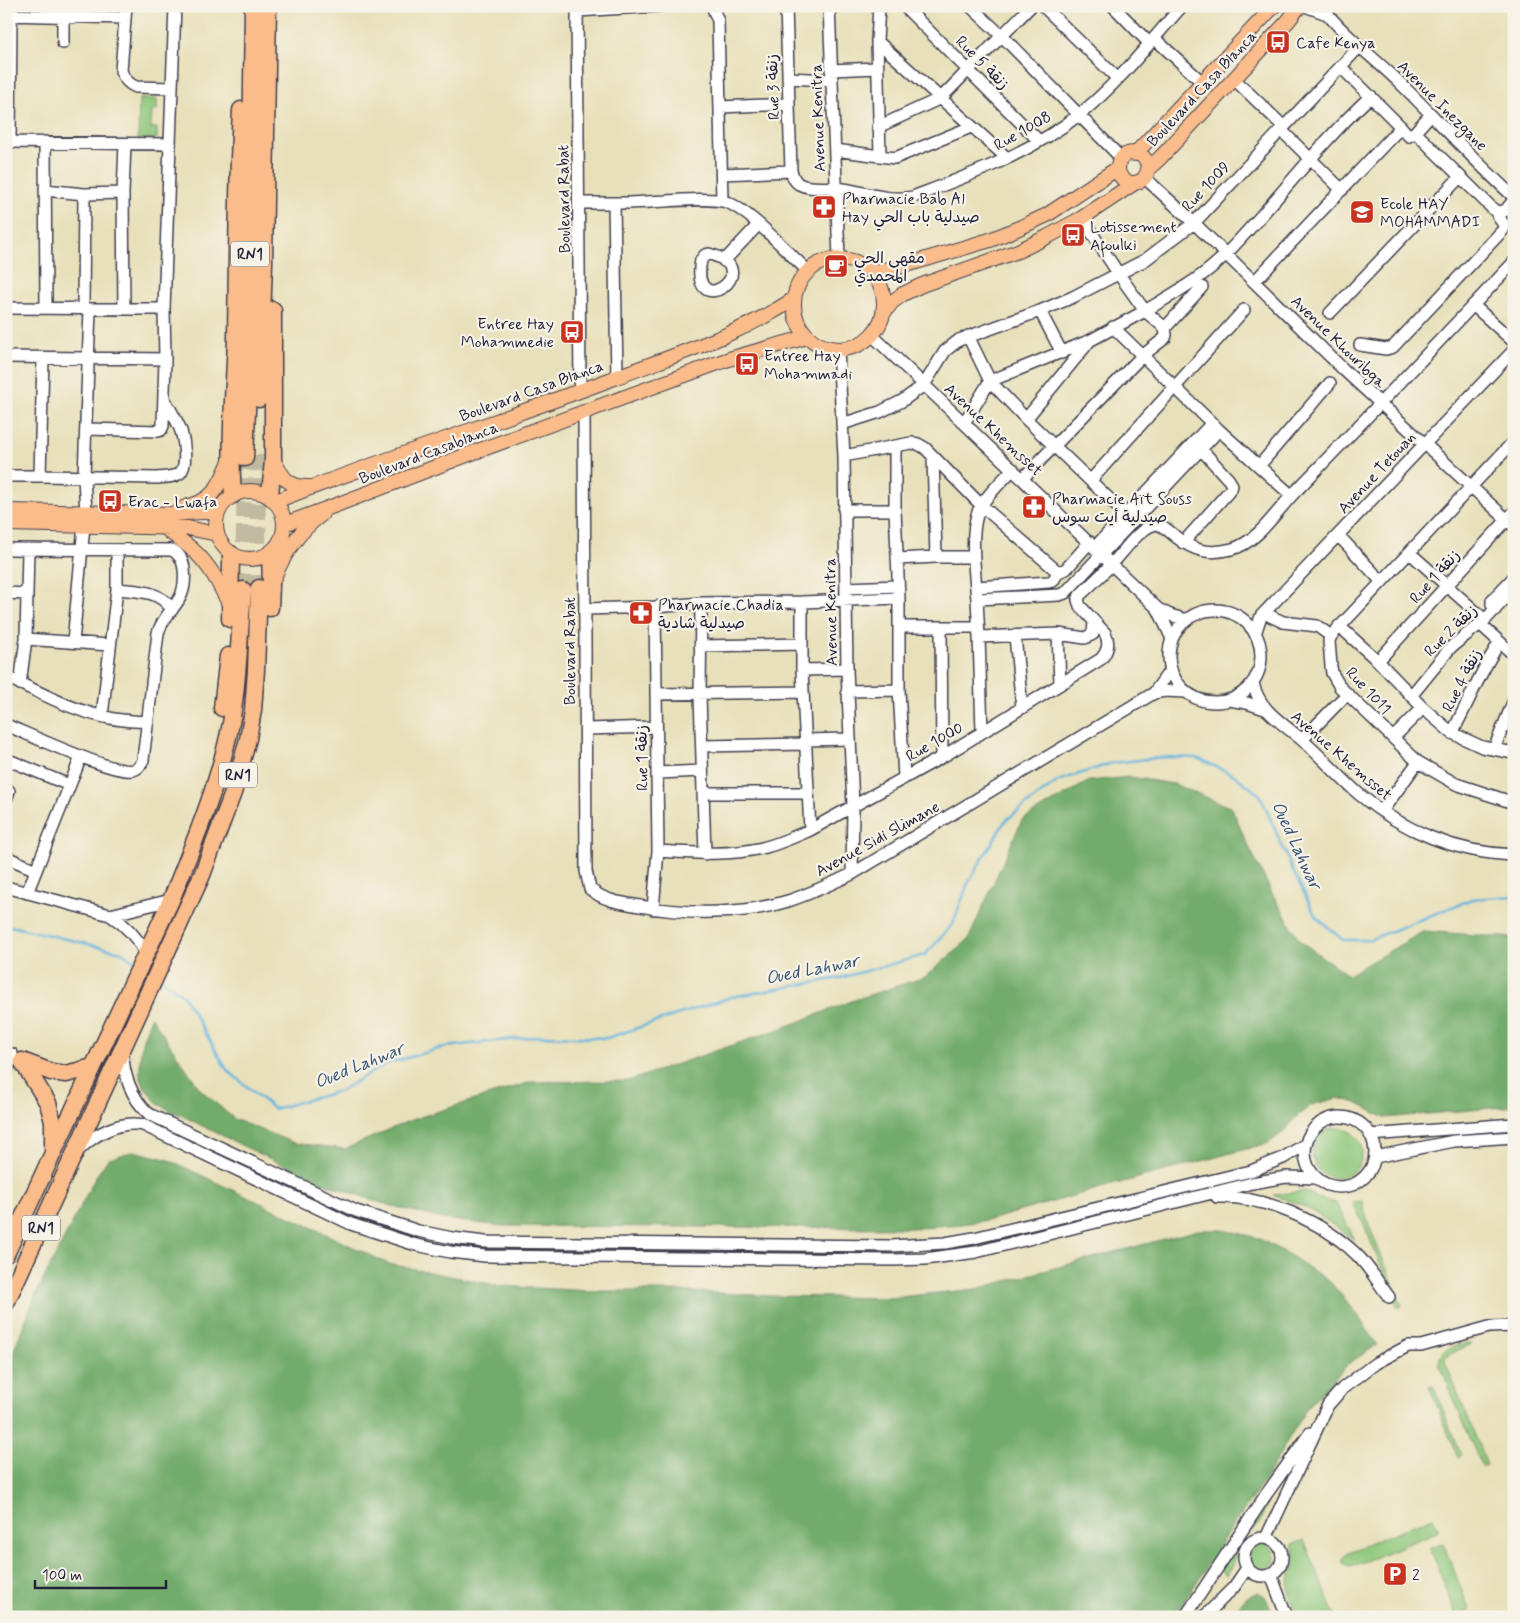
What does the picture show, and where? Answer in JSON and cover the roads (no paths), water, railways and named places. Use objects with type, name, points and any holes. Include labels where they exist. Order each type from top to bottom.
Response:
[{"type":"highway","points":[[233,495],[244,457],[236,339],[238,157],[244,66],[246,58],[252,51],[252,6]]},
{"type":"highway","name":"RN1","points":[[244,457],[264,264],[268,6]]},
{"type":"highway","points":[[268,56],[271,66],[274,169],[273,499]]},
{"type":"highway","points":[[171,900],[171,882],[195,818],[213,754],[220,720],[229,647],[231,554]]},
{"type":"highway","points":[[258,587],[270,554]]},
{"type":"highway","name":"RN1","points":[[6,1254],[171,900],[194,842],[213,787],[231,723],[236,684],[258,587]]},
{"type":"highway","name":"RN1","points":[[6,1303],[185,911],[196,900],[237,812],[250,760],[263,694],[258,587]]},
{"type":"highway","points":[[14,1056],[51,1072],[66,1074],[93,1067]]},
{"type":"highway","points":[[14,1056],[48,1103],[53,1122],[52,1156]]},
{"type":"main road","name":"Boulevard Casa Blanca","points":[[1135,154],[1274,6]]},
{"type":"main road","name":"Boulevard Casa Blanca","points":[[883,314],[892,302],[903,294],[922,285],[1018,251],[1082,218],[1142,177],[1300,7]]},
{"type":"main road","points":[[870,272],[896,268],[990,240],[1020,228],[1047,214],[1120,163],[1126,155],[1135,154],[1144,159],[1142,177],[1124,180],[1121,177],[1120,163]]},
{"type":"main road","points":[[839,258],[853,261],[870,272],[879,284],[884,299],[883,314],[879,325],[872,335],[863,343],[851,348],[838,350],[822,346],[807,337],[799,326],[794,313],[794,299],[800,280],[808,271],[823,261],[839,258]]},
{"type":"main road","name":"Boulevard Casa Blanca","points":[[273,499],[314,487],[580,391],[719,338],[771,314],[794,299]]},
{"type":"main road","points":[[584,413],[729,359],[807,337]]},
{"type":"main road","name":"Boulevard Casablanca","points":[[285,524],[584,413]]},
{"type":"main road","points":[[170,514],[179,508],[198,504],[207,499],[244,457]]},
{"type":"main road","points":[[273,459],[281,476],[292,484],[302,487],[314,487]]},
{"type":"main road","points":[[252,490],[261,492],[273,499],[284,516],[285,524],[284,535],[278,546],[270,554],[257,559],[244,559],[231,554],[222,545],[217,534],[216,522],[219,510],[225,502],[233,495],[242,491],[252,490]]},
{"type":"main road","points":[[258,587],[280,562],[293,542],[315,519],[331,508]]},
{"type":"main road","points":[[6,524],[219,510]]},
{"type":"main road","points":[[6,511],[198,529],[217,534]]},
{"type":"main road","points":[[164,527],[191,548],[206,563],[218,581],[231,607]]},
{"type":"street","points":[[87,429],[160,431],[163,426],[164,309],[175,6]]},
{"type":"street","points":[[577,9],[658,6]]},
{"type":"street","points":[[712,6],[718,21],[722,201]]},
{"type":"street","name":"Rue 3 زنقة","points":[[786,6],[791,169]]},
{"type":"street","name":"Avenue Kenitra","points":[[829,6],[839,258]]},
{"type":"street","points":[[879,6],[877,68],[880,156]]},
{"type":"street","name":"Rue 5 زنقة","points":[[904,6],[1039,141]]},
{"type":"street","points":[[970,6],[1080,115],[1120,163]]},
{"type":"street","points":[[878,127],[941,98],[1031,6]]},
{"type":"street","points":[[1043,6],[1118,78]]},
{"type":"street","points":[[1113,6],[1202,82]]},
{"type":"street","points":[[1165,6],[1178,11]]},
{"type":"street","points":[[1300,7],[1324,10]]},
{"type":"street","name":"Boulevard Rabat","points":[[577,9],[580,391]]},
{"type":"street","name":"Avenue Inezgane","points":[[1324,10],[1359,47],[1396,79],[1514,199]]},
{"type":"street","points":[[169,144],[8,142],[8,15],[63,16],[94,11],[125,12],[121,71],[125,80],[136,87],[172,88]]},
{"type":"street","name":"Rue 1008","points":[[836,188],[891,199],[913,197],[1007,158],[1039,141],[1080,115],[1118,78],[1178,11]]},
{"type":"street","points":[[63,16],[63,43]]},
{"type":"street","points":[[877,41],[1007,158]]},
{"type":"street","name":"Rue 1009","points":[[924,385],[945,351],[952,345],[968,336],[1040,311],[1073,297],[1144,260],[1194,223],[1359,47]]},
{"type":"street","points":[[1340,67],[1409,136],[1431,114]]},
{"type":"street","points":[[788,78],[831,75],[877,68]]},
{"type":"street","points":[[1234,79],[1342,190]]},
{"type":"street","points":[[964,423],[990,381],[1091,340],[1184,288],[1225,255],[1311,158],[1371,96]]},
{"type":"street","points":[[720,107],[789,104]]},
{"type":"street","points":[[835,150],[889,158],[901,157],[971,127]]},
{"type":"street","points":[[1254,282],[1400,127]]},
{"type":"street","points":[[1360,345],[1386,349],[1394,347],[1503,230],[1504,225],[1496,212],[1415,132]]},
{"type":"street","points":[[46,142],[46,308]]},
{"type":"street","points":[[124,309],[123,193],[125,144]]},
{"type":"street","points":[[722,174],[791,169],[795,181],[803,186],[836,188]]},
{"type":"street","name":"Avenue Khouribga","points":[[1142,177],[1194,223],[1381,404],[1472,487],[1512,519]]},
{"type":"street","points":[[1330,313],[1460,177]]},
{"type":"street","points":[[45,190],[84,194],[123,193]]},
{"type":"street","points":[[73,642],[85,519],[84,477],[88,358],[84,194]]},
{"type":"street","points":[[1496,212],[1505,211],[1514,199]]},
{"type":"street","points":[[579,202],[722,201],[732,204],[808,271]]},
{"type":"street","points":[[614,202],[617,377]]},
{"type":"street","points":[[1023,478],[1142,356],[1165,338],[1166,335],[1165,328],[1145,310],[1082,218]]},
{"type":"street","points":[[724,261],[758,225]]},
{"type":"street","points":[[1112,564],[1141,533],[1154,524],[1162,525],[1183,543],[1191,548],[1202,551],[1215,552],[1232,549],[1254,538],[1291,495],[1381,404],[1514,262]]},
{"type":"street","points":[[1165,328],[1202,287]]},
{"type":"street","points":[[1473,305],[1514,342]]},
{"type":"street","points":[[6,308],[164,309]]},
{"type":"street","points":[[1091,480],[1244,310]]},
{"type":"street","points":[[1040,311],[1062,353]]},
{"type":"street","points":[[1113,327],[1215,427],[1291,495]]},
{"type":"street","name":"Avenue Khemsset","points":[[872,335],[1158,609],[1187,620]]},
{"type":"street","points":[[968,336],[990,381],[1026,419],[1126,515]]},
{"type":"street","points":[[1026,419],[1091,340]]},
{"type":"street","name":"Avenue Kenitra","points":[[838,350],[844,456],[847,690],[853,806],[852,874]]},
{"type":"street","name":"Avenue Tetouan","points":[[1255,634],[1262,614],[1514,350]]},
{"type":"street","points":[[6,358],[165,359]]},
{"type":"street","points":[[40,476],[43,358]]},
{"type":"street","points":[[1259,466],[1330,383]]},
{"type":"street","points":[[842,424],[880,412],[902,401],[924,385]]},
{"type":"street","points":[[6,476],[157,478],[176,475],[180,473],[184,464],[183,437],[164,398]]},
{"type":"street","name":"Boulevard Rabat","points":[[584,413],[586,871],[590,889]]},
{"type":"street","points":[[976,587],[1053,581],[1058,572],[1066,569],[1096,548],[1201,448],[1215,427]]},
{"type":"street","points":[[976,599],[1059,595],[1065,593],[1096,548],[1126,515],[1215,427]]},
{"type":"street","points":[[1242,620],[1262,614],[1283,622],[1317,626],[1331,636],[1514,442]]},
{"type":"street","points":[[844,456],[918,444],[925,448],[981,505],[1058,572]]},
{"type":"street","points":[[895,447],[895,510],[900,627],[899,690],[904,777]]},
{"type":"street","points":[[1183,543],[1231,489],[1232,484],[1201,448]]},
{"type":"street","points":[[933,456],[936,557]]},
{"type":"street","points":[[982,732],[979,632],[974,557],[975,522],[981,505],[1013,469]]},
{"type":"street","points":[[844,510],[895,510]]},
{"type":"street","name":"Rue 1 زنقة","points":[[1378,662],[1512,519]]},
{"type":"street","points":[[1338,536],[1382,582]]},
{"type":"street","points":[[6,549],[172,550],[183,563],[185,579],[183,591],[163,621],[158,633],[143,760],[140,766],[134,770],[121,770],[81,756],[6,725]]},
{"type":"street","points":[[20,684],[26,639],[28,549]]},
{"type":"street","points":[[102,716],[117,589],[117,550]]},
{"type":"street","points":[[1410,553],[1447,587],[1514,655]]},
{"type":"street","points":[[897,559],[974,557]]},
{"type":"street","name":"Rue 1000","points":[[658,851],[705,854],[762,848],[810,830],[942,756],[1101,659],[1106,652],[1108,639],[1080,606],[1078,600],[1080,595],[1112,564]]},
{"type":"street","points":[[1495,610],[1492,600],[1514,577]]},
{"type":"street","points":[[585,609],[654,607],[700,602],[802,602],[898,586]]},
{"type":"street","points":[[117,589],[158,595],[166,601],[172,610]]},
{"type":"street","name":"Rue 2 زنقة","points":[[1411,696],[1451,647],[1482,622],[1514,589]]},
{"type":"street","points":[[6,593],[27,594]]},
{"type":"street","points":[[846,594],[898,598]]},
{"type":"street","points":[[700,602],[700,694],[705,854]]},
{"type":"street","points":[[802,602],[802,670],[810,830]]},
{"type":"street","name":"Rue 1 زنقة","points":[[653,909],[658,851],[654,607]]},
{"type":"street","name":"Avenue Khemsset","points":[[1158,609],[1172,639]]},
{"type":"street","points":[[1206,610],[1223,611],[1238,616],[1242,620],[1251,627],[1261,650],[1261,662],[1253,683],[1240,695],[1228,700],[1211,702],[1196,699],[1186,692],[1174,678],[1169,652],[1172,639],[1179,627],[1187,620],[1206,610]]},
{"type":"street","points":[[900,627],[941,628],[1016,636],[1058,634],[1090,637],[1094,621]]},
{"type":"street","points":[[1339,626],[1423,708],[1452,733],[1474,744],[1514,753]]},
{"type":"street","points":[[941,628],[942,756]]},
{"type":"street","points":[[1058,634],[1060,684]]},
{"type":"street","points":[[1016,636],[1022,708]]},
{"type":"street","name":"Rue 1011","points":[[1331,636],[1329,648],[1332,673],[1340,687],[1418,762],[1456,784],[1514,803]]},
{"type":"street","points":[[26,639],[109,645]]},
{"type":"street","name":"Rue 4 زنقة","points":[[1452,733],[1486,661],[1500,642]]},
{"type":"street","points":[[700,646],[802,644]]},
{"type":"street","points":[[802,670],[847,669]]},
{"type":"street","name":"Avenue Sidi Slimane","points":[[1154,693],[1171,669]]},
{"type":"street","points":[[6,677],[77,708],[102,716],[148,722]]},
{"type":"street","name":"Avenue Khemsset","points":[[1253,683],[1259,699],[1266,710],[1302,740],[1360,795],[1382,811],[1413,830],[1458,847],[1496,854],[1514,855]]},
{"type":"street","points":[[847,690],[899,690]]},
{"type":"street","name":"Avenue Sidi Slimane","points":[[590,889],[602,898],[653,909],[718,913],[786,901],[813,892],[852,874],[1154,693],[1165,691],[1186,692]]},
{"type":"street","points":[[656,694],[803,692]]},
{"type":"street","points":[[1302,740],[1347,694]]},
{"type":"street","name":"Avenue Khemsset","points":[[1228,700],[1247,703],[1266,710]]},
{"type":"street","points":[[1494,749],[1514,700]]},
{"type":"street","points":[[1392,738],[1423,708]]},
{"type":"street","points":[[586,729],[656,727]]},
{"type":"street","points":[[702,746],[849,739]]},
{"type":"street","points":[[27,893],[81,756]]},
{"type":"street","points":[[6,759],[69,785]]},
{"type":"street","points":[[1382,811],[1418,762]]},
{"type":"street","points":[[658,773],[702,771]]},
{"type":"street","points":[[6,788],[9,791],[6,800]]},
{"type":"street","points":[[703,793],[807,792]]},
{"type":"street","points":[[6,858],[36,870]]},
{"type":"street","points":[[6,887],[110,915],[124,924],[137,938],[144,956]]},
{"type":"street","points":[[110,915],[171,900]]},
{"type":"street","points":[[124,1044],[124,1063],[130,1087],[139,1104],[149,1114],[356,1211],[418,1231],[485,1242],[881,1246],[945,1243],[984,1236],[1251,1171],[1283,1158],[1306,1144]]},
{"type":"street","points":[[6,1074],[14,1056]]},
{"type":"street","points":[[1345,1117],[1364,1127],[1370,1134],[1374,1144],[1375,1157],[1369,1172],[1362,1180],[1349,1186],[1332,1186],[1316,1178],[1307,1164],[1305,1156],[1308,1138],[1314,1128],[1323,1121],[1345,1117]]},
{"type":"street","points":[[75,1154],[83,1145],[114,1128],[131,1124],[143,1125],[351,1224],[382,1235],[450,1252],[520,1257],[925,1259],[976,1252],[1277,1178],[1316,1178]]},
{"type":"street","points":[[1370,1134],[1514,1124]]},
{"type":"street","points":[[1375,1157],[1454,1141],[1514,1137]]},
{"type":"street","points":[[1198,1197],[1226,1196],[1260,1202],[1322,1226],[1357,1254],[1389,1297]]},
{"type":"street","points":[[1266,1538],[1322,1418],[1334,1396],[1343,1388],[1376,1363],[1408,1346],[1422,1346],[1489,1327],[1514,1326]]},
{"type":"street","points":[[1185,1617],[1285,1466],[1322,1418]]},
{"type":"street","points":[[1266,1538],[1276,1542],[1282,1552],[1282,1557],[1280,1568],[1271,1575],[1261,1577],[1247,1568],[1244,1558],[1247,1547],[1255,1540],[1266,1538]]},
{"type":"street","points":[[1204,1617],[1234,1587],[1247,1568]]},
{"type":"street","points":[[1271,1575],[1287,1617]]},
{"type":"waterway","name":"Oued Lahwar","points":[[161,979],[183,995],[227,1070],[274,1109],[340,1091],[386,1064],[445,1047],[541,1036],[607,1038],[731,997],[840,978],[925,955],[953,924],[968,883],[1005,821],[1058,781],[1112,763],[1165,757],[1197,758],[1234,775],[1260,795],[1293,871],[1316,917],[1343,940],[1369,940],[1472,899],[1514,896]]},
{"type":"waterway","name":"Oued Lahwar","points":[[6,925],[122,952],[136,962]]},
{"type":"tunnel","points":[[257,455],[259,588]]},
{"type":"tunnel","points":[[243,590],[245,458]]},
{"type":"place","name":"Cafe Kenya","points":[[1278,42]]},
{"type":"place","name":"Pharmacie Bab Al Hay صيدلية باب الحي","points":[[824,207]]},
{"type":"place","name":"Ecole HAY MOHAMMADI","points":[[1362,212]]},
{"type":"place","name":"Lotissement Afoulki","points":[[1073,235]]},
{"type":"place","name":"مقهى الحي المحمدي","points":[[836,266]]},
{"type":"place","name":"Entree Hay Mohammedie","points":[[572,332]]},
{"type":"place","name":"Entree Hay Mohammadi","points":[[747,364]]},
{"type":"place","name":"Erac - Lwafa","points":[[110,501]]},
{"type":"place","name":"Pharmacie Aït Souss صيدلية أيت سوس","points":[[1034,507]]},
{"type":"place","name":"Pharmacie Chadia صيدلية شادية","points":[[641,613]]},
{"type":"place","name":"2","points":[[1395,1574]]}]
